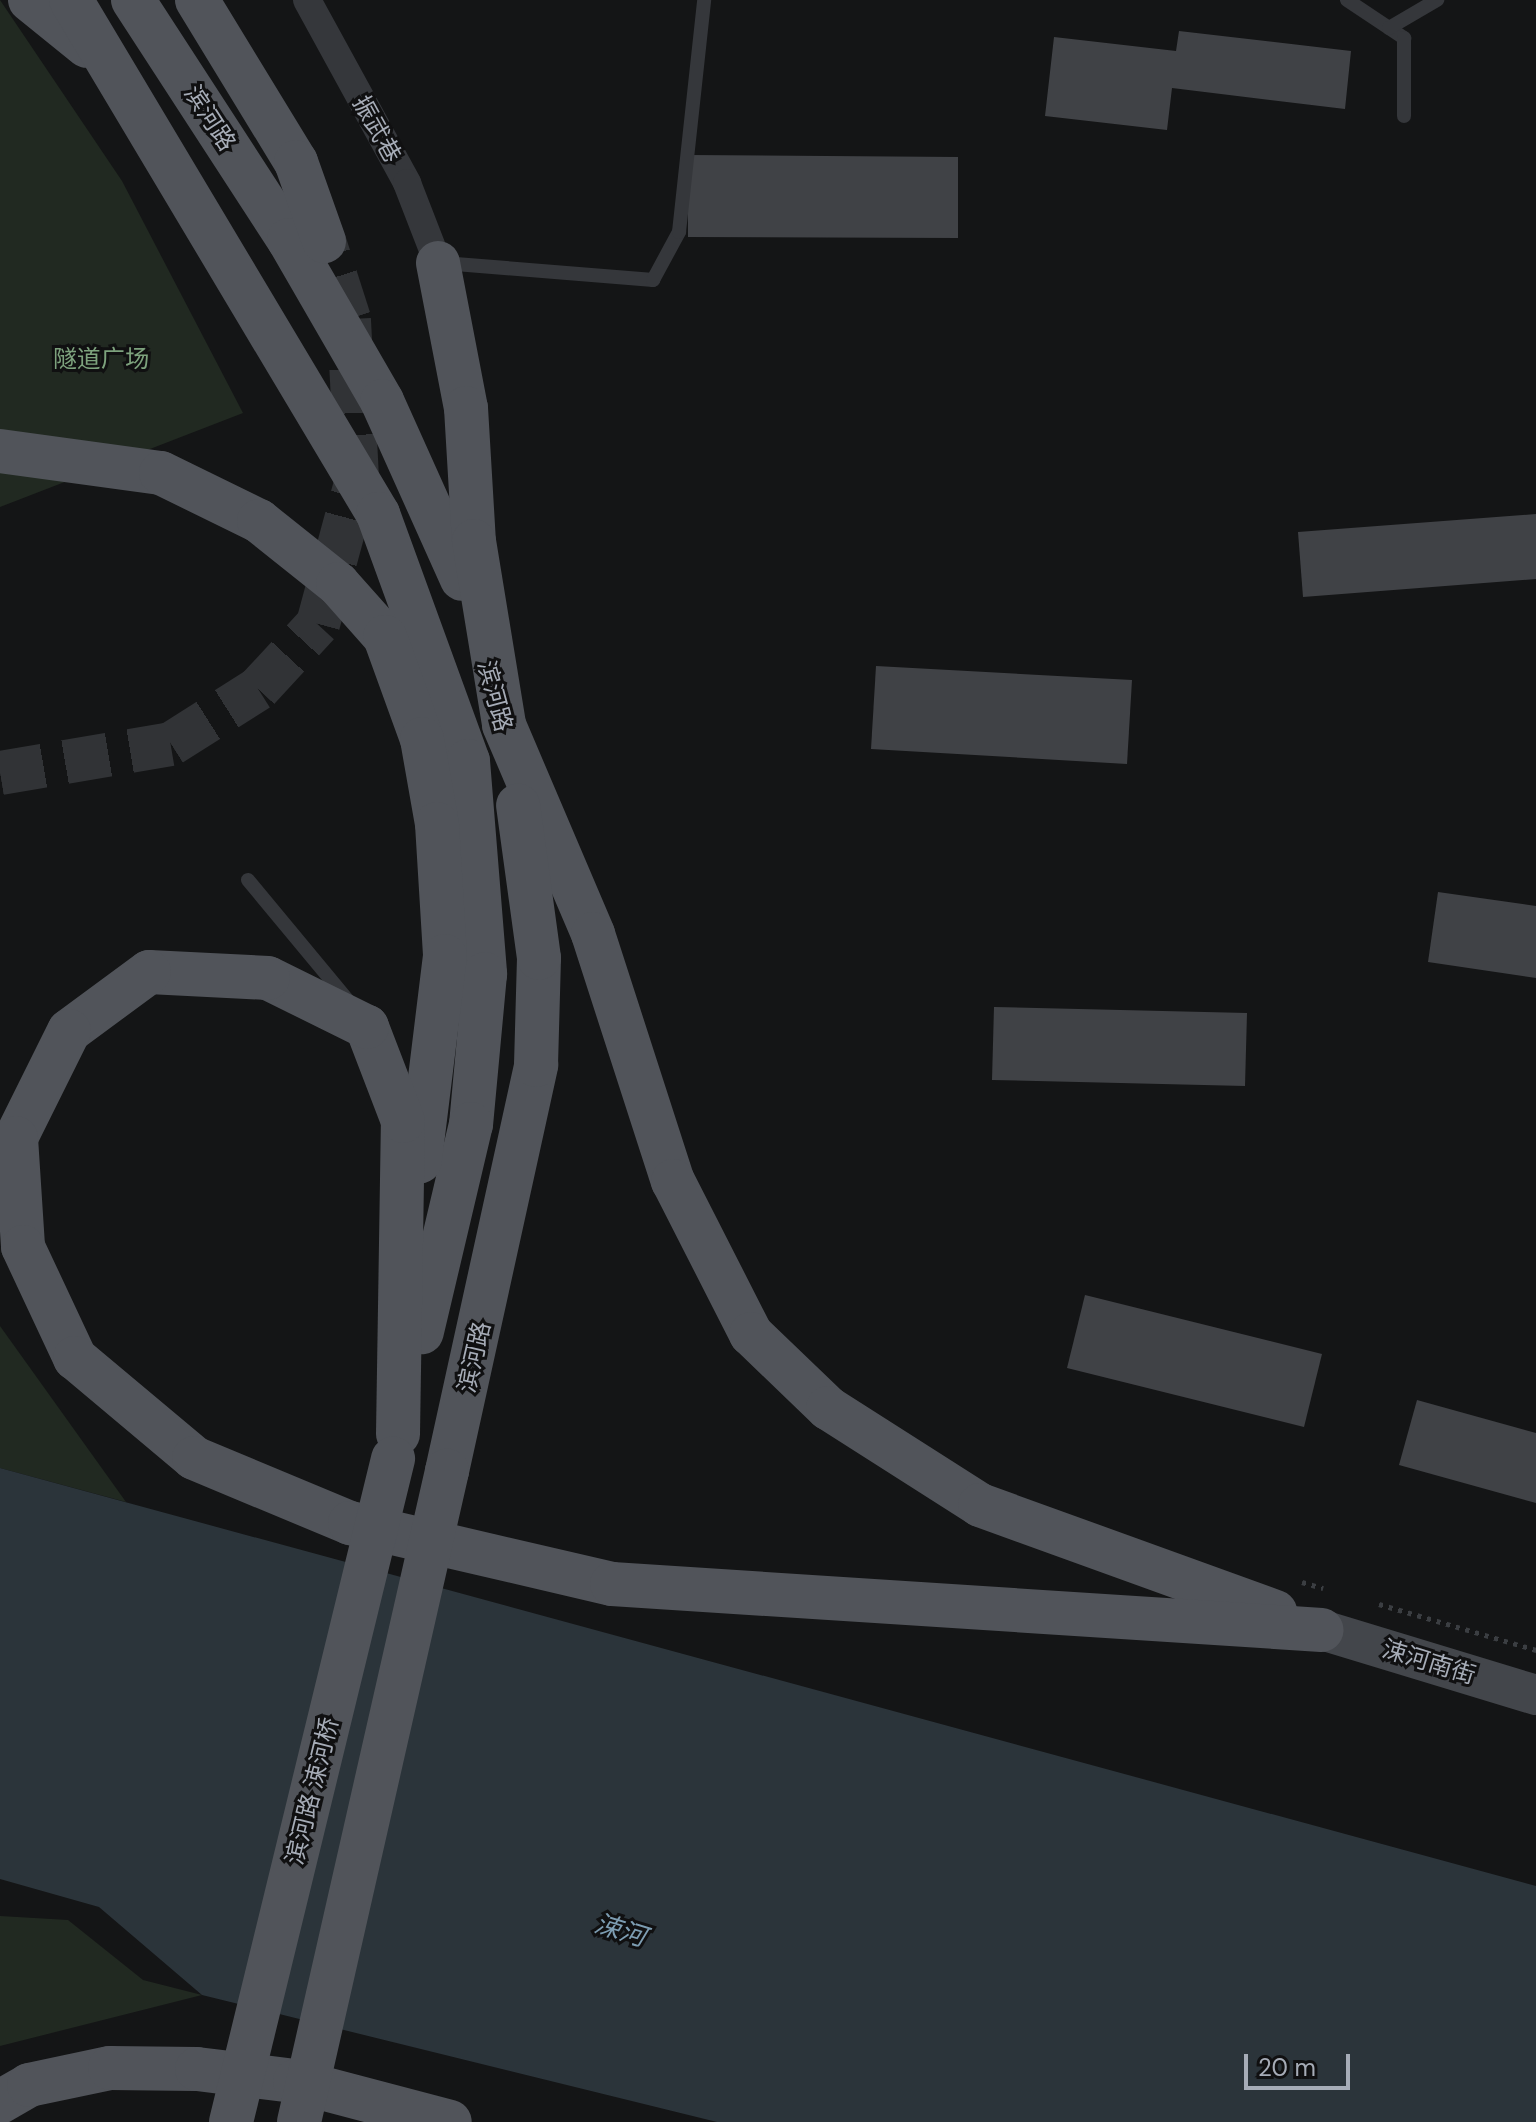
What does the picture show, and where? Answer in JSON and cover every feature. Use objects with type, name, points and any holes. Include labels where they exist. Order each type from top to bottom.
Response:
[{"type":"main road","points":[[30,0],[117,70]]},
{"type":"main road","name":"滨河路","points":[[71,0],[117,70],[378,514],[468,761],[485,974],[471,1124],[395,1447]]},
{"type":"main road","name":"滨河路","points":[[133,0],[289,240],[382,401],[452,545],[504,725],[534,913],[536,1065],[299,2122]]},
{"type":"main road","points":[[197,0],[296,162],[324,241]]},
{"type":"main road","points":[[438,263],[466,408],[474,541],[504,725],[593,934],[673,1181],[751,1334],[828,1408],[980,1505],[1322,1630]]},
{"type":"main road","points":[[0,451],[161,473],[259,521],[338,584],[385,637],[422,739],[437,824],[445,956],[406,1247],[395,1447]]},
{"type":"main road","points":[[406,1247],[403,1121],[367,1027],[268,978],[149,972],[69,1031],[16,1138],[23,1247],[75,1358],[194,1458],[350,1523],[612,1584],[1322,1630]]},
{"type":"main road","name":"滨河路 涑河桥","points":[[231,2122],[395,1447]]},
{"type":"main road","name":"涑河南街","points":[[1322,1630],[1536,1695]]},
{"type":"main road","points":[[0,2102],[29,2085],[110,2068],[197,2069],[295,2081],[450,2122]]},
{"type":"street","name":"振武巷","points":[[307,0],[407,183],[438,263]]},
{"type":"lane","points":[[438,263],[653,280],[679,232],[704,0]]},
{"type":"lane","points":[[1347,0],[1404,38],[1409,61],[1404,116]]},
{"type":"lane","points":[[1389,28],[1437,0]]},
{"type":"lane","points":[[248,880],[367,1027]]},
{"type":"green space","name":"隧道广场","points":[[0,0],[122,181],[243,413],[0,507]]},
{"type":"green space","points":[[0,1326],[126,1502],[0,1468]]},
{"type":"green space","points":[[0,1916],[68,1920],[143,1980],[202,1995],[0,2046]]},
{"type":"water","name":"涑河","points":[[0,1468],[1536,1886],[1536,2122],[717,2122],[202,1995],[99,1907],[0,1879]]},
{"type":"building","points":[[1179,31],[1351,51],[1345,109],[1172,88],[1167,130],[1045,116],[1054,37],[1176,51]]},
{"type":"building","points":[[688,155],[958,157],[958,238],[688,237]]},
{"type":"building","points":[[1536,514],[1536,579],[1303,597],[1298,532]]},
{"type":"building","points":[[876,666],[1132,680],[1127,764],[871,749]]},
{"type":"building","points":[[1438,892],[1536,906],[1536,978],[1428,962]]},
{"type":"building","points":[[994,1007],[1247,1013],[1245,1086],[992,1080]]},
{"type":"building","points":[[1085,1295],[1322,1354],[1304,1427],[1067,1368]]},
{"type":"building","points":[[1417,1400],[1536,1433],[1536,1503],[1399,1465]]},
{"type":"tunnel","points":[[0,773],[171,744],[258,689],[318,624],[357,479],[349,319],[324,241]]}]
